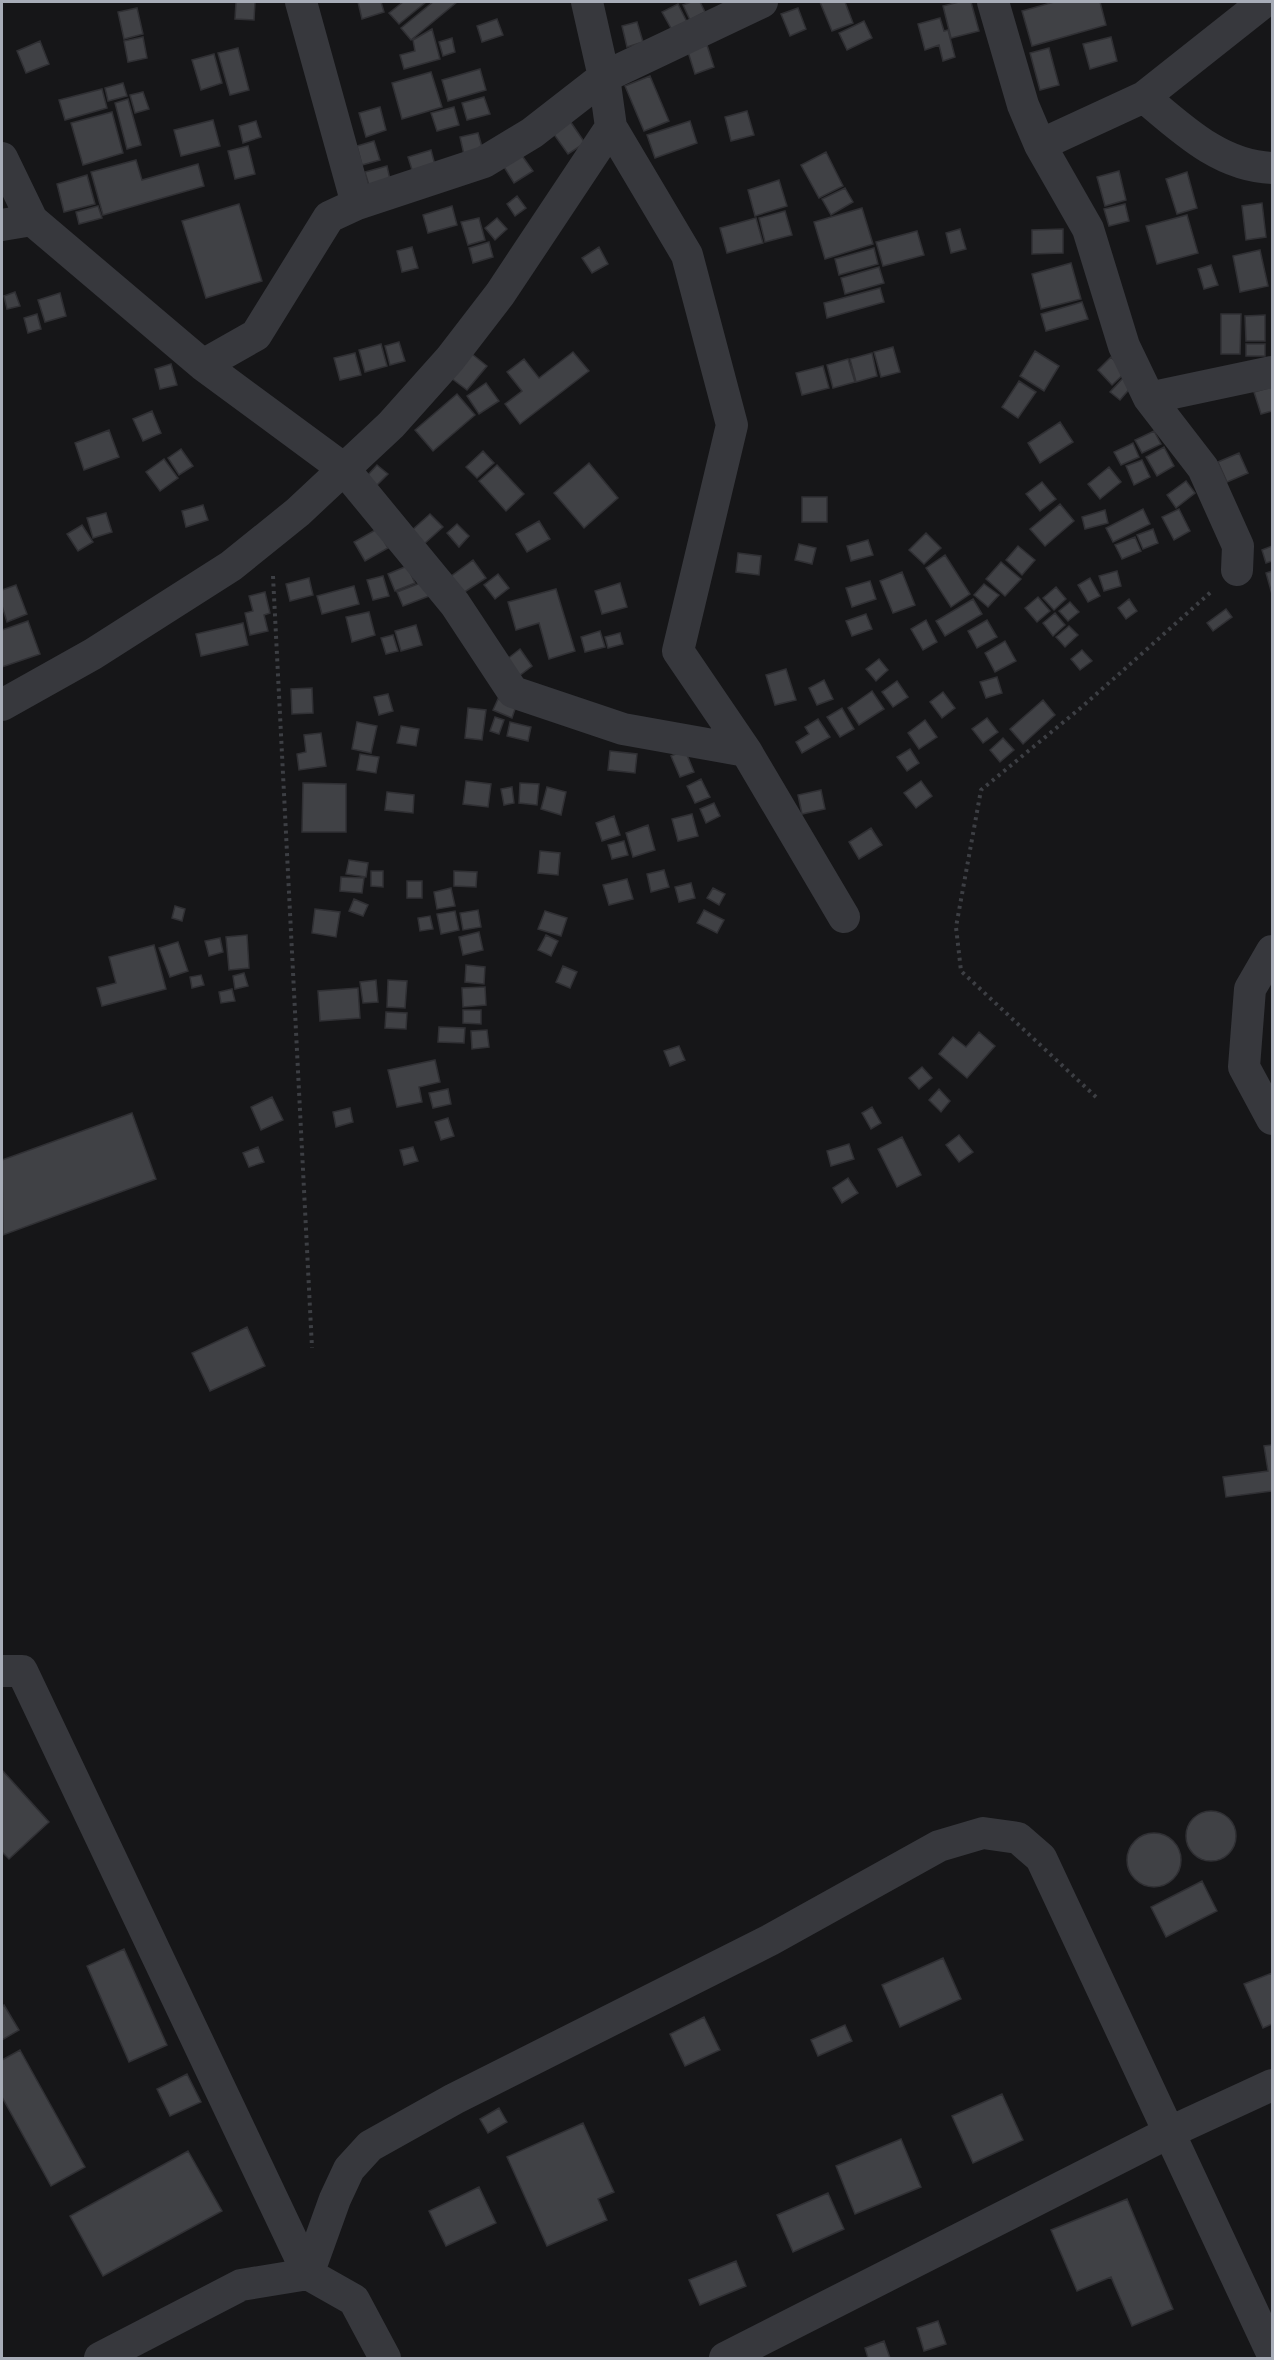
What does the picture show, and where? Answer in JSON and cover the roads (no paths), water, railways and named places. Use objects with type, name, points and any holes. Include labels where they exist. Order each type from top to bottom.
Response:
[{"type":"street","points":[[302,2],[357,204]]},
{"type":"street","points":[[587,2],[604,77],[611,127],[687,255],[732,425],[678,651],[746,752],[844,917]]},
{"type":"street","points":[[203,365],[256,335],[329,217],[357,204],[484,162],[532,133],[604,77],[762,2]]},
{"type":"street","points":[[993,2],[1023,105],[1040,146],[1088,229],[1124,346],[1149,398],[1203,468],[1238,546],[1237,570]]},
{"type":"street","points":[[1040,146],[1144,97],[1264,2]]},
{"type":"street","points":[[1144,97],[1212,150],[1237,162],[1272,168]]},
{"type":"street","points":[[2,705],[93,654],[231,566],[271,534],[391,425],[450,359],[536,242],[611,127]]},
{"type":"street","points":[[2,158],[32,220],[203,365],[344,469],[455,604],[513,692],[623,729],[746,752]]},
{"type":"street","points":[[2,225],[32,220]]},
{"type":"street","points":[[1149,398],[1272,372]]},
{"type":"street","points":[[1272,951],[1250,988],[1244,1066],[1272,1119]]},
{"type":"street","points":[[2,1671],[22,1671],[308,2274],[354,2300],[385,2358]]},
{"type":"street","points":[[308,2274],[345,2179],[350,2169],[370,2146],[454,2099],[770,1940],[939,1846],[983,1833],[1018,1838],[1041,1858],[1272,2354]]},
{"type":"street","points":[[725,2358],[1170,2132],[1272,2085]]},
{"type":"street","points":[[100,2358],[241,2285],[308,2274]]}]
